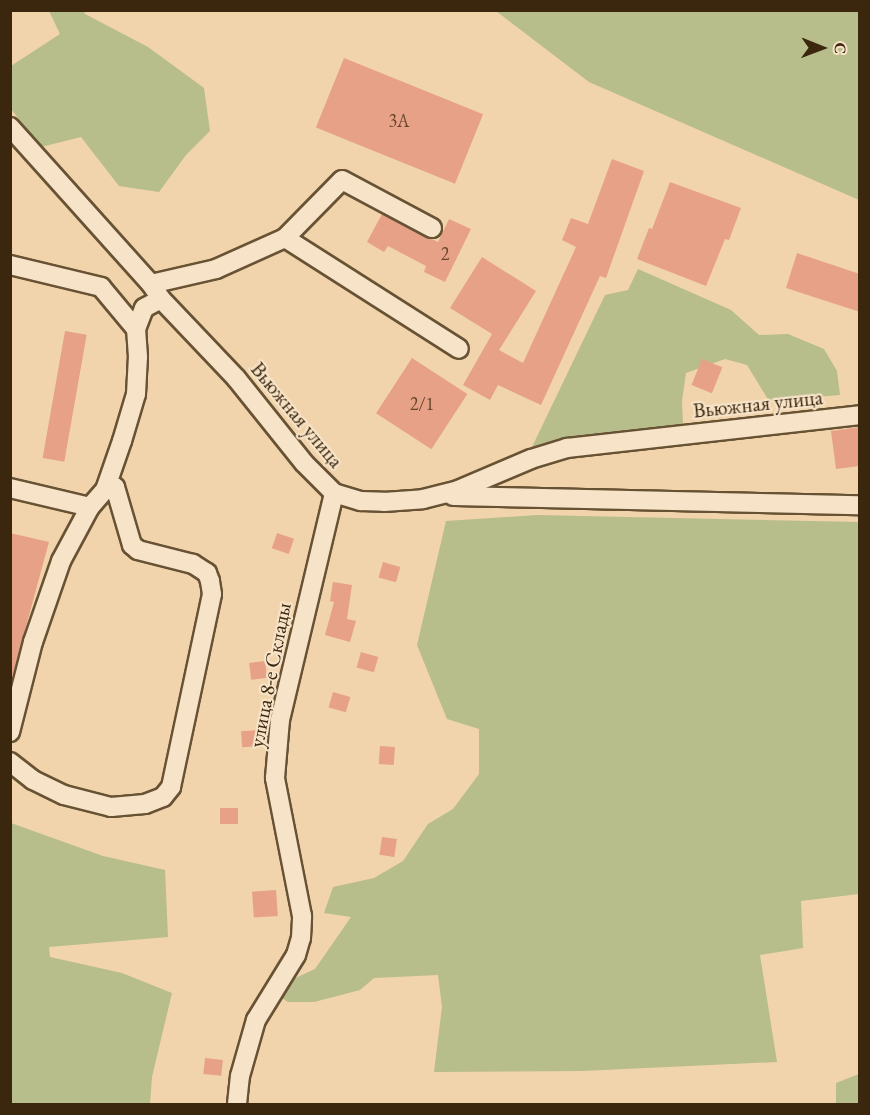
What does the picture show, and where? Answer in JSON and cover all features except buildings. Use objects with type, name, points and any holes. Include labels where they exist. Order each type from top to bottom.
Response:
[{"type":"street","name":"Вьюжная улица","points":[[10,126],[236,378],[304,463],[334,493],[361,501],[384,502],[436,496],[458,490],[531,459],[567,448],[860,415]]},
{"type":"street","points":[[10,732],[33,642],[61,561],[90,507],[105,490],[136,394],[138,357],[136,329],[144,308],[156,291],[216,269],[285,238],[342,180],[432,228]]},
{"type":"street","points":[[285,238],[459,349]]},
{"type":"street","points":[[10,265],[101,287],[136,329]]},
{"type":"street","points":[[10,762],[33,780],[64,795],[111,807],[145,804],[163,796],[171,787],[212,594],[210,581],[207,573],[194,564],[138,550],[132,545],[126,515],[115,487],[105,490]]},
{"type":"street","points":[[10,488],[90,507]]},
{"type":"street","name":"улица 8-е Склады","points":[[237,1104],[240,1076],[256,1020],[296,955],[301,938],[302,916],[275,778],[280,720],[334,493]]},
{"type":"street","points":[[436,496],[860,505]]},
{"type":"green space","points":[[49,11],[84,11],[85,14],[148,47],[204,88],[210,131],[186,155],[159,192],[119,186],[81,137],[41,147],[11,109],[11,66],[60,34]]},
{"type":"green space","points":[[496,11],[859,11],[859,200],[589,82]]},
{"type":"green space","points":[[638,269],[731,310],[759,335],[788,334],[824,349],[837,371],[840,395],[769,401],[747,365],[725,359],[686,373],[682,401],[683,424],[532,447],[605,295],[628,290]]},
{"type":"green space","points":[[537,515],[859,522],[859,894],[801,901],[803,948],[760,955],[777,1062],[582,1071],[434,1072],[442,1007],[438,975],[374,978],[360,990],[314,1002],[288,1002],[276,994],[289,981],[315,969],[351,917],[324,913],[333,887],[374,878],[403,861],[428,824],[453,809],[479,774],[479,729],[447,719],[417,645],[446,521]]},
{"type":"green space","points":[[11,823],[103,856],[165,870],[168,937],[49,947],[50,957],[122,973],[172,993],[152,1077],[150,1104],[11,1104]]},
{"type":"green space","points":[[859,1074],[859,1104],[836,1104],[836,1083]]}]
